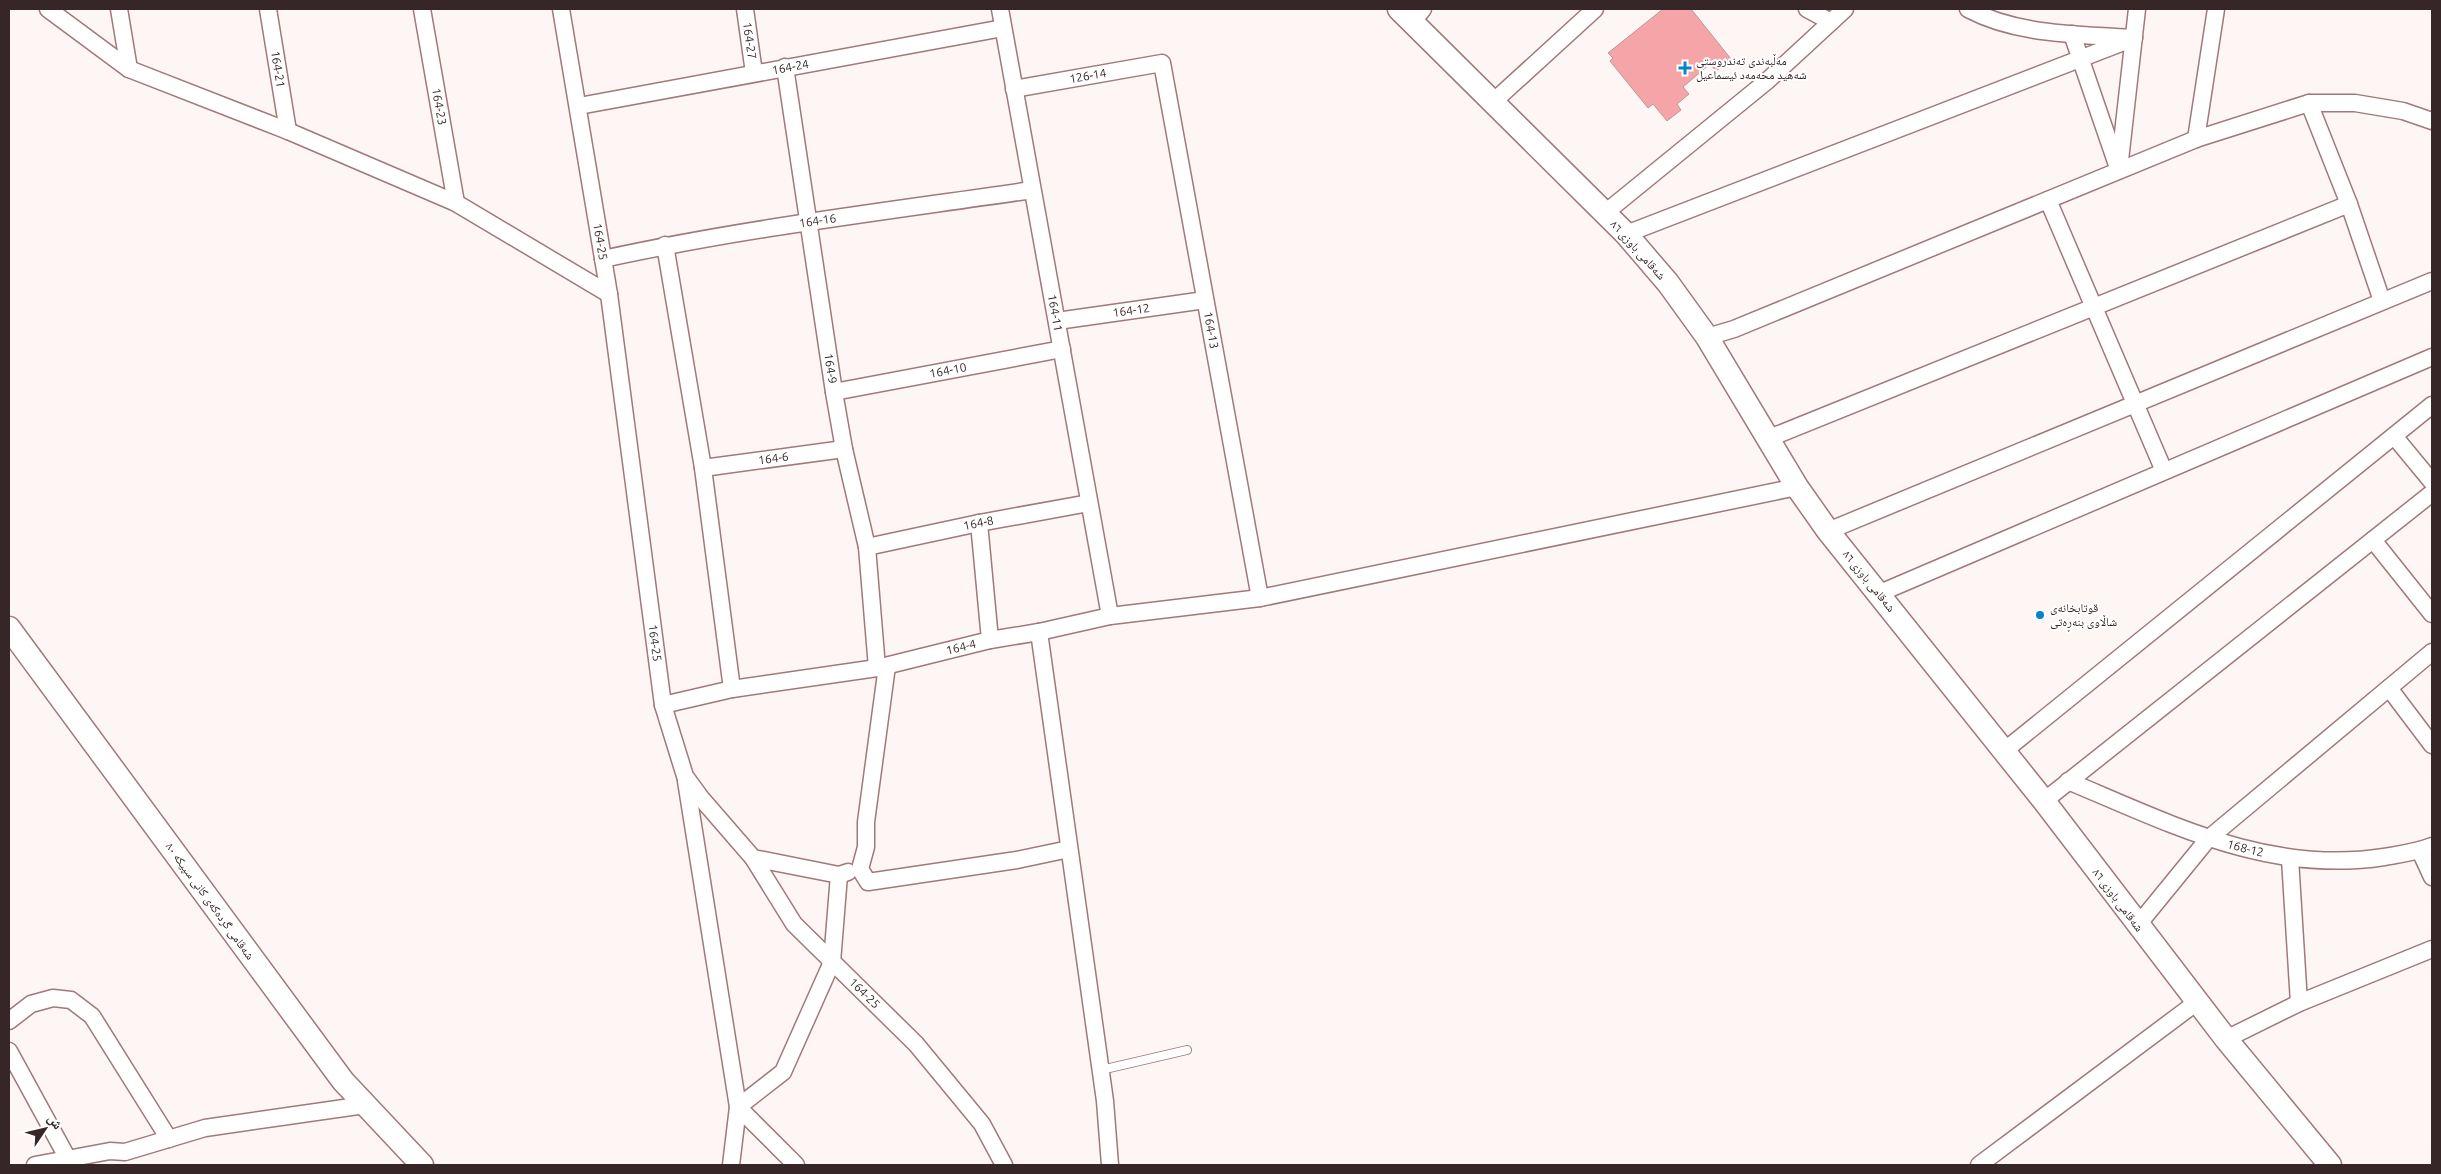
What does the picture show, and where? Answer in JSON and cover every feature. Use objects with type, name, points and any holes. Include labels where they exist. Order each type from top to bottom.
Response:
[{"type":"street","points":[[48,9],[129,69],[288,131],[456,203],[609,294]]},
{"type":"street","points":[[119,9],[129,69]]},
{"type":"street","name":"164-21","points":[[268,9],[288,131]]},
{"type":"street","name":"164-23","points":[[422,9],[450,180],[456,203]]},
{"type":"street","name":"164-25","points":[[561,9],[579,106],[609,294],[663,704],[685,776],[701,798],[753,858],[794,924],[916,1044],[982,1124],[1004,1165]]},
{"type":"street","name":"164-27","points":[[745,9],[754,73]]},
{"type":"street","name":"164-11","points":[[1000,9],[1110,616]]},
{"type":"street","points":[[1492,103],[1595,9]]},
{"type":"street","points":[[1807,9],[1831,22]]},
{"type":"street","points":[[1605,213],[1767,80],[1845,9]]},
{"type":"street","points":[[1968,9],[1999,22],[2050,32],[2134,38]]},
{"type":"street","points":[[2119,169],[2137,9]]},
{"type":"street","points":[[2196,139],[2216,9]]},
{"type":"street","name":"شەقامی باوزی ٨٦","points":[[1412,13],[1492,103],[1626,234],[1668,283],[1707,337],[1767,439],[1797,487],[1828,531],[1880,593],[2044,800],[2137,926],[2226,1040],[2330,1165]]},
{"type":"street","name":"164-24","points":[[579,106],[1003,28]]},
{"type":"street","points":[[2072,34],[2119,169]]},
{"type":"street","points":[[1626,234],[2134,38]]},
{"type":"street","name":"126-14","points":[[1014,89],[1162,63]]},
{"type":"street","name":"164-13","points":[[1162,63],[1260,598]]},
{"type":"street","name":"164-9","points":[[785,67],[834,392],[844,449],[867,547],[882,667],[866,822],[866,847],[860,869]]},
{"type":"street","points":[[2309,103],[2349,204],[2382,301]]},
{"type":"street","points":[[1707,337],[1734,329],[2119,169],[2196,139],[2309,103],[2355,103],[2403,111],[2432,121]]},
{"type":"street","name":"164-16","points":[[603,259],[666,246],[808,222],[1032,190]]},
{"type":"street","points":[[2048,200],[2164,472]]},
{"type":"street","points":[[1767,439],[2349,204]]},
{"type":"street","points":[[666,246],[703,468],[732,689]]},
{"type":"street","points":[[1828,531],[2432,280]]},
{"type":"street","name":"164-12","points":[[1057,322],[1205,300]]},
{"type":"street","name":"164-10","points":[[834,392],[1062,349]]},
{"type":"street","points":[[1880,593],[2432,357]]},
{"type":"street","points":[[2004,751],[2432,405]]},
{"type":"street","points":[[2394,436],[2432,482]]},
{"type":"street","name":"164-6","points":[[703,468],[844,449]]},
{"type":"street","name":"164-4","points":[[663,704],[732,689],[882,667],[990,640],[1039,632],[1110,616],[1260,598],[1797,487]]},
{"type":"street","points":[[2044,800],[2432,493]]},
{"type":"street","name":"164-8","points":[[867,547],[1090,502]]},
{"type":"street","points":[[979,523],[990,640]]},
{"type":"street","points":[[2373,540],[2432,614]]},
{"type":"street","name":"شەقامی گردەکەی کانی سپیکە ٨٠","points":[[9,628],[343,1081],[422,1165]]},
{"type":"street","points":[[1039,632],[1101,1070],[1110,1165]]},
{"type":"street","points":[[2137,926],[2208,839],[2432,652]]},
{"type":"street","points":[[2389,688],[2432,745]]},
{"type":"street","points":[[685,776],[738,1107],[731,1165]]},
{"type":"street","name":"168-12","points":[[2068,781],[2208,839],[2290,859],[2352,862],[2426,848]]},
{"type":"street","points":[[753,858],[839,875],[860,869],[868,882],[1017,860],[1070,848]]},
{"type":"street","points":[[2426,848],[2432,877]]},
{"type":"street","points":[[2290,859],[2300,1003]]},
{"type":"street","points":[[738,1107],[784,1072],[832,962],[839,875]]},
{"type":"street","points":[[2226,1040],[2300,1003],[2432,949]]},
{"type":"street","points":[[9,1020],[31,1004],[53,998],[71,1000],[92,1016],[170,1139]]},
{"type":"street","points":[[1979,1165],[2197,1002]]},
{"type":"street","points":[[9,1051],[68,1159]]},
{"type":"street","points":[[35,1165],[110,1151],[128,1159],[170,1139],[205,1128],[365,1105]]},
{"type":"street","points":[[738,1107],[796,1165]]},
{"type":"lane","points":[[1101,1070],[1187,1050]]},
{"type":"building","name":"مەڵبەندی تەندروستی شەهید محەمەد ئیسماعیل","points":[[1663,9],[1691,9],[1731,59],[1716,71],[1710,64],[1683,87],[1689,94],[1677,104],[1681,110],[1667,121],[1653,104],[1648,108],[1610,61],[1613,58],[1608,53]]},
{"type":"place","name":"مەڵبەندی تەندروستی شەهید محەمەد ئیسماعیل","points":[[1685,68]]},
{"type":"place","name":"قوتابخانەی شاڵاوی بنەڕەتی","points":[[2040,615]]}]
